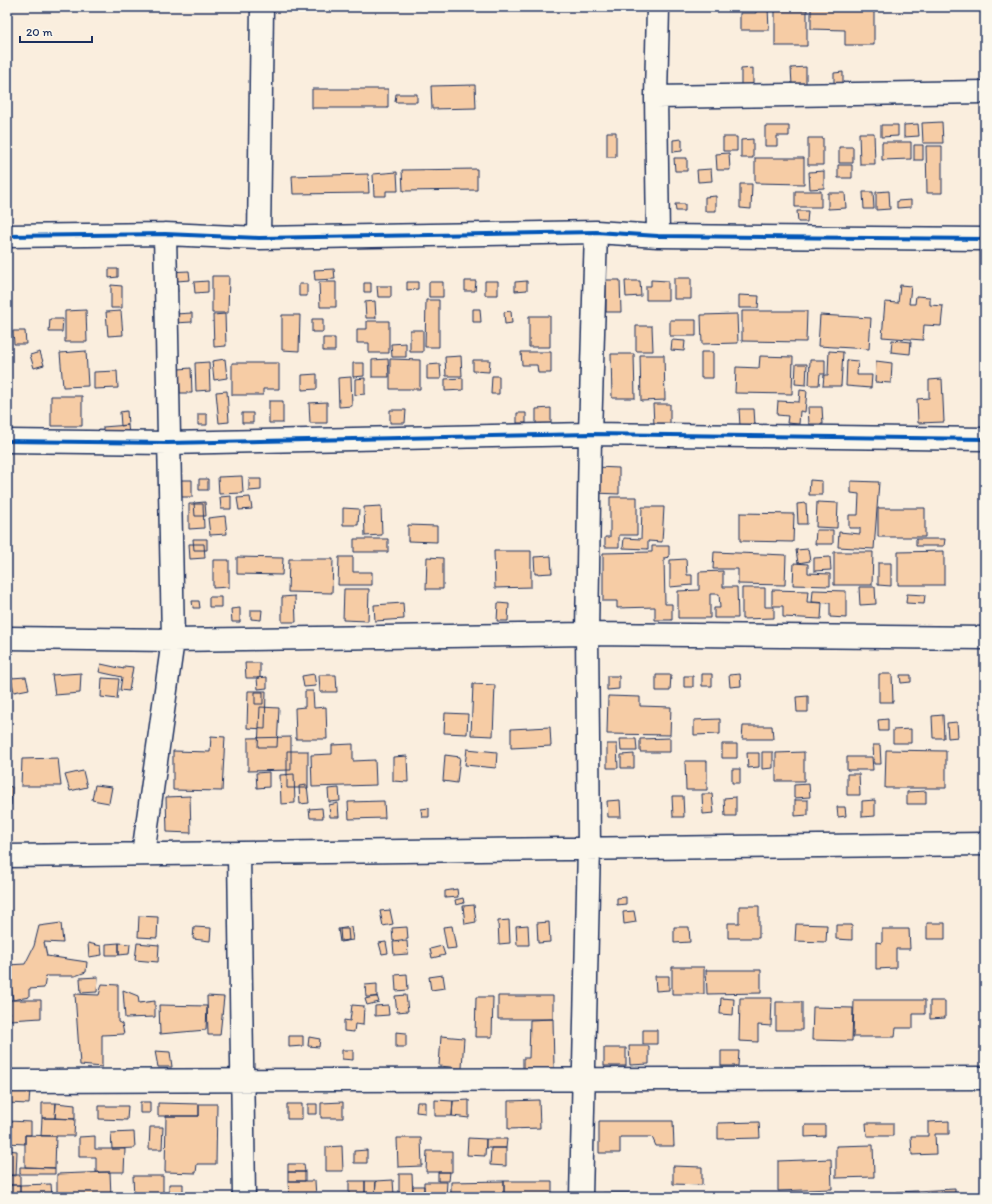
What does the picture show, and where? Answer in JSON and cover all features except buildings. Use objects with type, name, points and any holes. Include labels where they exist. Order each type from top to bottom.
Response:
[{"type":"street","points":[[259,238],[262,7]]},
{"type":"street","points":[[658,7],[656,98],[658,236]]},
{"type":"street","points":[[656,98],[985,92]]},
{"type":"street","points":[[580,1197],[589,847],[587,634],[590,434],[596,232]]},
{"type":"street","points":[[7,236],[165,234],[259,238],[596,232],[658,236],[985,239]]},
{"type":"street","points":[[143,854],[173,640],[165,234]]},
{"type":"street","points":[[7,441],[168,443],[590,434],[985,439]]},
{"type":"street","points":[[7,638],[173,640],[587,634],[985,638]]},
{"type":"street","points":[[7,856],[239,854],[589,847],[985,844]]},
{"type":"street","points":[[239,854],[244,1197]]},
{"type":"street","points":[[7,1081],[985,1078]]},
{"type":"cycle path","points":[[7,236],[165,234],[259,238],[596,232],[658,236],[985,239]]},
{"type":"cycle path","points":[[7,441],[168,443],[590,434],[985,439]]}]
